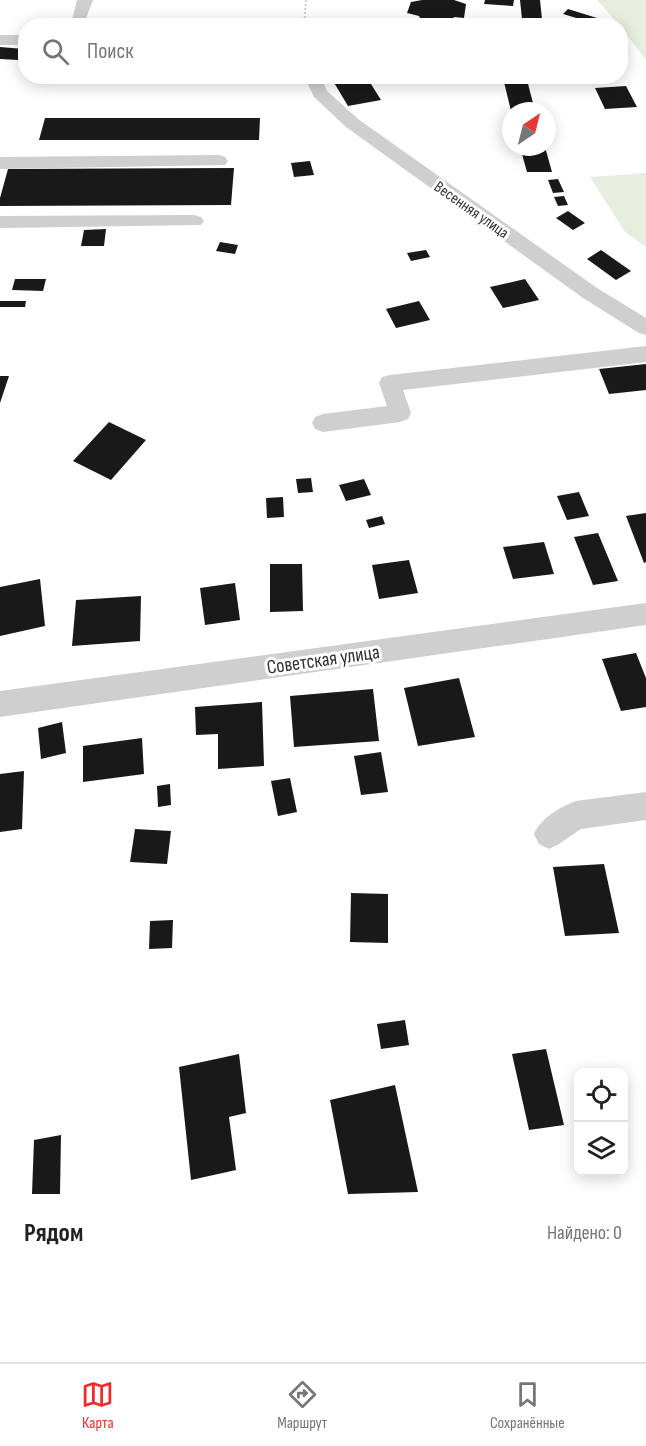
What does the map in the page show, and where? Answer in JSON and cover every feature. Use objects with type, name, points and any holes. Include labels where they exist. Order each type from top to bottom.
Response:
[{"type":"street","points":[[80,18],[86,0]]},
{"type":"street","points":[[0,40],[18,40]]},
{"type":"street","name":"Весенняя улица","points":[[316,84],[320,93],[352,123],[590,293],[646,328]]},
{"type":"street","points":[[0,163],[219,161]]},
{"type":"street","points":[[0,222],[194,221]]},
{"type":"street","points":[[323,423],[400,413],[390,383],[646,354]]},
{"type":"street","name":"Советская улица","points":[[0,704],[646,614]]},
{"type":"street","points":[[549,834],[576,814],[646,806]]},
{"type":"path","points":[[305,18],[306,0]]},
{"type":"green space","points":[[597,0],[646,0],[646,60],[628,36],[628,18],[613,18]]},
{"type":"green space","points":[[646,173],[646,247],[625,232],[590,177]]},
{"type":"building","points":[[454,0],[466,4],[464,18],[420,18],[407,13],[411,2]]},
{"type":"building","points":[[485,0],[514,0],[513,6],[484,4]]},
{"type":"building","points":[[520,0],[540,0],[542,18],[522,18]]},
{"type":"building","points":[[568,9],[597,18],[576,18],[563,14]]},
{"type":"building","points":[[0,47],[18,48],[18,60],[0,59]]},
{"type":"building","points":[[335,84],[371,84],[381,100],[348,106]]},
{"type":"building","points":[[504,84],[528,84],[533,102],[509,102]]},
{"type":"building","points":[[626,86],[637,107],[605,109],[595,88]]},
{"type":"building","points":[[45,118],[260,118],[259,140],[39,140]]},
{"type":"building","points":[[523,156],[548,156],[552,172],[527,172]]},
{"type":"building","points":[[310,161],[314,175],[294,177],[291,163]]},
{"type":"building","points":[[234,168],[231,205],[0,206],[8,169]]},
{"type":"building","points":[[558,179],[564,192],[553,193],[548,180]]},
{"type":"building","points":[[564,196],[568,205],[558,206],[554,197]]},
{"type":"building","points":[[568,211],[585,223],[573,230],[556,218]]},
{"type":"building","points":[[106,229],[104,246],[81,246],[84,230]]},
{"type":"building","points":[[220,242],[238,245],[235,254],[216,251]]},
{"type":"building","points":[[426,250],[430,257],[411,261],[407,253]]},
{"type":"building","points":[[601,250],[631,271],[616,280],[587,259]]},
{"type":"building","points":[[15,279],[46,279],[43,291],[12,290]]},
{"type":"building","points":[[525,279],[539,300],[503,308],[490,287]]},
{"type":"building","points":[[0,301],[26,301],[25,307],[0,307]]},
{"type":"building","points":[[419,301],[430,320],[396,328],[386,309]]},
{"type":"building","points":[[646,364],[646,390],[609,394],[599,369]]},
{"type":"building","points":[[0,376],[9,376],[0,403]]},
{"type":"building","points":[[109,422],[146,440],[111,480],[73,461]]},
{"type":"building","points":[[311,478],[313,492],[298,493],[296,479]]},
{"type":"building","points":[[364,479],[371,495],[346,501],[339,485]]},
{"type":"building","points":[[579,492],[589,516],[567,520],[557,496]]},
{"type":"building","points":[[283,497],[284,517],[267,518],[266,498]]},
{"type":"building","points":[[646,513],[646,562],[644,563],[626,516]]},
{"type":"building","points":[[382,516],[385,524],[369,528],[366,520]]},
{"type":"building","points":[[598,533],[618,581],[593,585],[574,537]]},
{"type":"building","points":[[544,542],[554,574],[513,579],[503,547]]},
{"type":"building","points":[[409,560],[418,593],[379,599],[372,565]]},
{"type":"building","points":[[270,564],[302,564],[303,611],[270,612]]},
{"type":"building","points":[[40,579],[45,626],[0,636],[0,587]]},
{"type":"building","points":[[235,583],[240,620],[205,625],[200,588]]},
{"type":"building","points":[[141,596],[140,641],[72,646],[76,600]]},
{"type":"building","points":[[636,653],[646,678],[646,707],[621,711],[602,659]]},
{"type":"building","points":[[459,678],[475,737],[418,746],[404,688]]},
{"type":"building","points":[[373,689],[379,741],[294,747],[290,696]]},
{"type":"building","points":[[262,702],[264,766],[218,769],[218,734],[196,735],[195,707]]},
{"type":"building","points":[[62,722],[66,753],[41,759],[38,728]]},
{"type":"building","points":[[142,738],[144,774],[83,782],[83,746]]},
{"type":"building","points":[[381,752],[388,792],[361,795],[354,756]]},
{"type":"building","points":[[24,771],[22,829],[0,832],[0,774]]},
{"type":"building","points":[[290,778],[297,812],[278,816],[271,781]]},
{"type":"building","points":[[170,784],[171,805],[158,807],[157,786]]},
{"type":"building","points":[[135,829],[171,831],[167,864],[130,862]]},
{"type":"building","points":[[604,864],[619,933],[565,936],[553,867]]},
{"type":"building","points":[[351,893],[388,894],[388,943],[350,942]]},
{"type":"building","points":[[173,920],[172,948],[149,949],[150,921]]},
{"type":"building","points":[[405,1020],[409,1045],[381,1049],[377,1024]]},
{"type":"building","points":[[546,1049],[564,1125],[529,1130],[512,1054]]},
{"type":"building","points":[[239,1054],[246,1113],[229,1117],[236,1170],[191,1180],[179,1067]]},
{"type":"building","points":[[395,1085],[418,1192],[348,1194],[330,1100]]},
{"type":"building","points":[[61,1135],[60,1194],[32,1194],[34,1140]]}]
